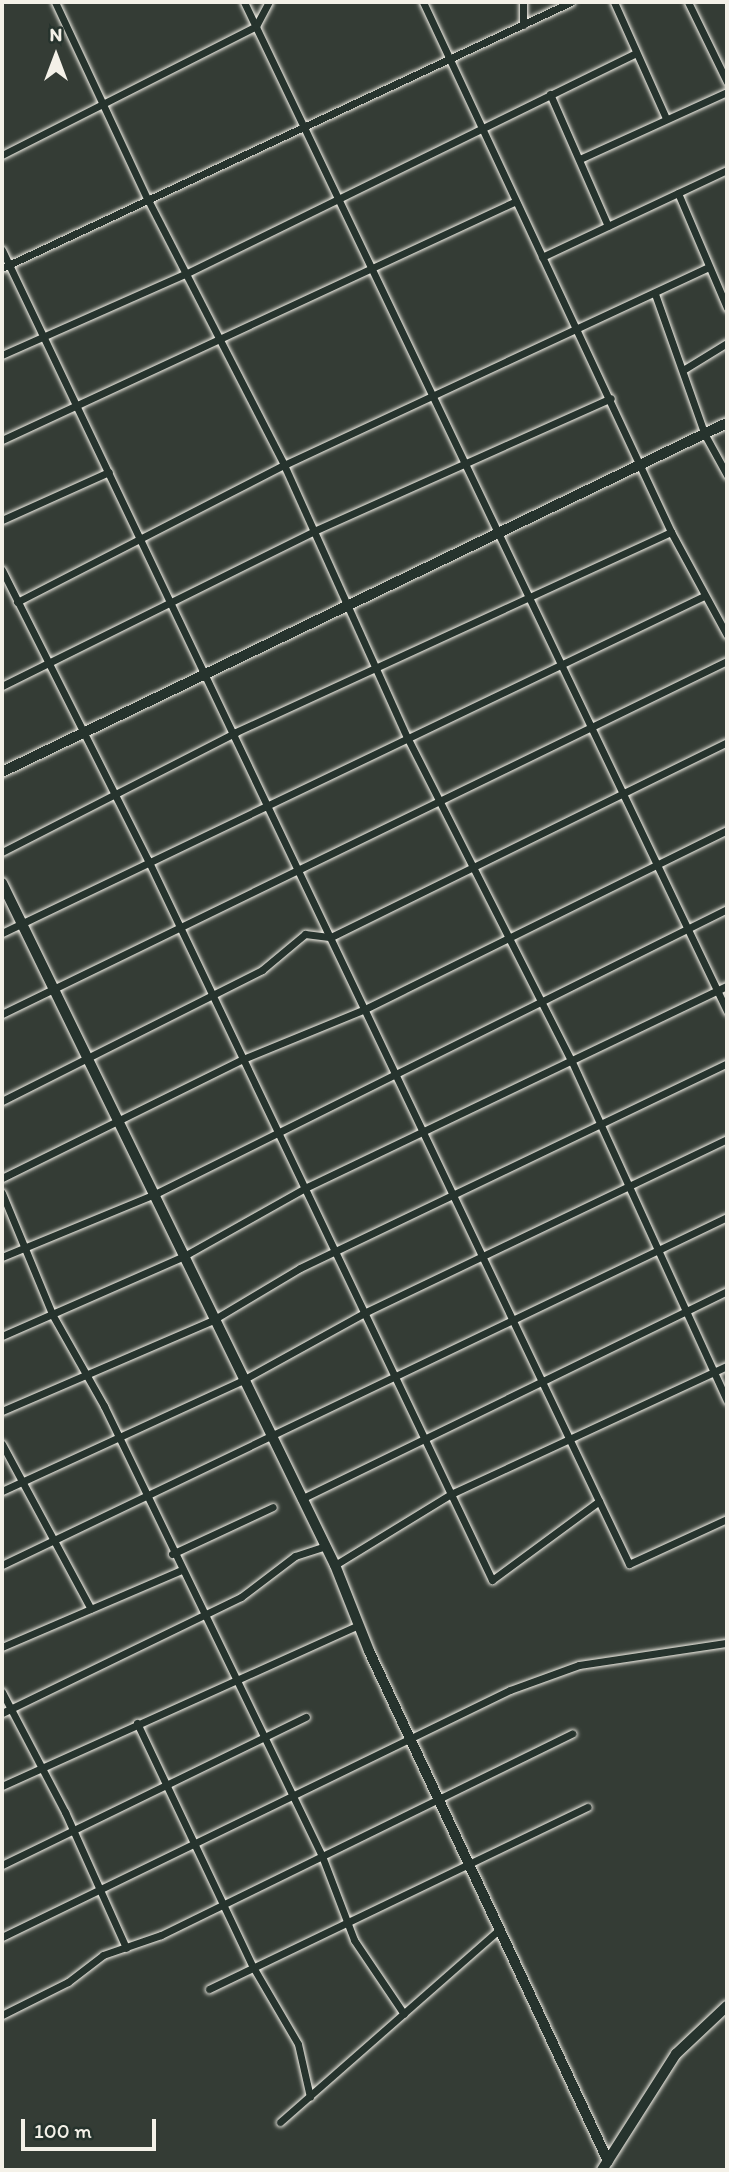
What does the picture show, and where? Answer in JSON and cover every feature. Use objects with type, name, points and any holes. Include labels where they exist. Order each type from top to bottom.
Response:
[{"type":"street","points":[[55,2],[146,198],[284,465],[407,737],[572,1062],[727,1400]]},
{"type":"street","points":[[244,2],[495,532],[727,1011]]},
{"type":"street","points":[[2,155],[256,26],[269,2]]},
{"type":"street","points":[[423,2],[514,202],[611,398],[671,532],[727,635]]},
{"type":"street","points":[[523,2],[523,25]]},
{"type":"street","points":[[5,266],[146,198],[449,62],[571,2]]},
{"type":"street","points":[[614,2],[634,54],[666,118]]},
{"type":"street","points":[[688,2],[727,82]]},
{"type":"street","points":[[2,355],[185,274],[634,54]]},
{"type":"street","points":[[582,158],[727,92]]},
{"type":"street","points":[[550,94],[582,158],[608,226]]},
{"type":"street","points":[[542,257],[727,170]]},
{"type":"street","points":[[678,193],[727,308]]},
{"type":"street","points":[[2,440],[369,264],[514,202]]},
{"type":"street","points":[[2,250],[5,266],[43,335],[174,603],[629,1564],[727,1519]]},
{"type":"street","points":[[18,602],[284,465],[709,267]]},
{"type":"street","points":[[655,294],[705,435],[727,475]]},
{"type":"street","points":[[683,370],[727,343]]},
{"type":"street","points":[[2,686],[174,603],[314,531],[611,398]]},
{"type":"street","points":[[2,772],[495,532],[643,469],[727,423]]},
{"type":"street","points":[[2,520],[109,472]]},
{"type":"street","points":[[2,852],[236,732],[671,532]]},
{"type":"street","points":[[2,570],[80,733],[148,859],[492,1580],[599,1501]]},
{"type":"street","points":[[2,933],[148,859],[407,737],[558,662],[704,596]]},
{"type":"street","points":[[2,1014],[55,992],[298,867],[727,661]]},
{"type":"street","points":[[2,1101],[89,1061],[262,970],[305,934],[331,937],[623,796],[727,742]]},
{"type":"street","points":[[2,1178],[120,1124],[243,1059],[365,1009],[727,830]]},
{"type":"street","points":[[2,883],[155,1194],[241,1381],[335,1565],[358,1625],[444,1802],[470,1866],[605,2166]]},
{"type":"street","points":[[2,1256],[155,1194],[727,909]]},
{"type":"street","points":[[2,1336],[184,1256],[304,1188],[425,1134],[727,986]]},
{"type":"street","points":[[2,1411],[213,1320],[335,1252],[727,1063]]},
{"type":"street","points":[[2,1491],[117,1433],[241,1381],[365,1314],[484,1259],[727,1139]]},
{"type":"street","points":[[2,1194],[52,1314],[117,1433],[179,1571],[322,1856],[346,1922],[404,2014]]},
{"type":"street","points":[[2,1565],[146,1495],[396,1380],[513,1320],[727,1217]]},
{"type":"street","points":[[301,1499],[423,1437],[727,1291]]},
{"type":"street","points":[[335,1565],[451,1494],[727,1366]]},
{"type":"street","points":[[2,1444],[26,1479],[91,1609]]},
{"type":"street","points":[[172,1554],[272,1507]]},
{"type":"street","points":[[6,1711],[202,1617],[295,1556],[325,1546]]},
{"type":"street","points":[[2,1647],[179,1571]]},
{"type":"street","points":[[2,1786],[234,1677],[358,1625]]},
{"type":"street","points":[[2,1937],[100,1888],[413,1742],[510,1690],[579,1665],[727,1643]]},
{"type":"street","points":[[2,1692],[6,1711],[74,1831],[126,1948]]},
{"type":"street","points":[[2,1865],[306,1717]]},
{"type":"street","points":[[137,1723],[228,1902],[253,1967],[298,2044],[310,2097]]},
{"type":"street","points":[[2,2015],[126,1948],[444,1802],[572,1734]]},
{"type":"street","points":[[209,1989],[346,1922],[470,1866],[588,1807]]},
{"type":"street","points":[[280,2122],[500,1929]]},
{"type":"street","points":[[605,2166],[676,2054],[727,2006]]}]
